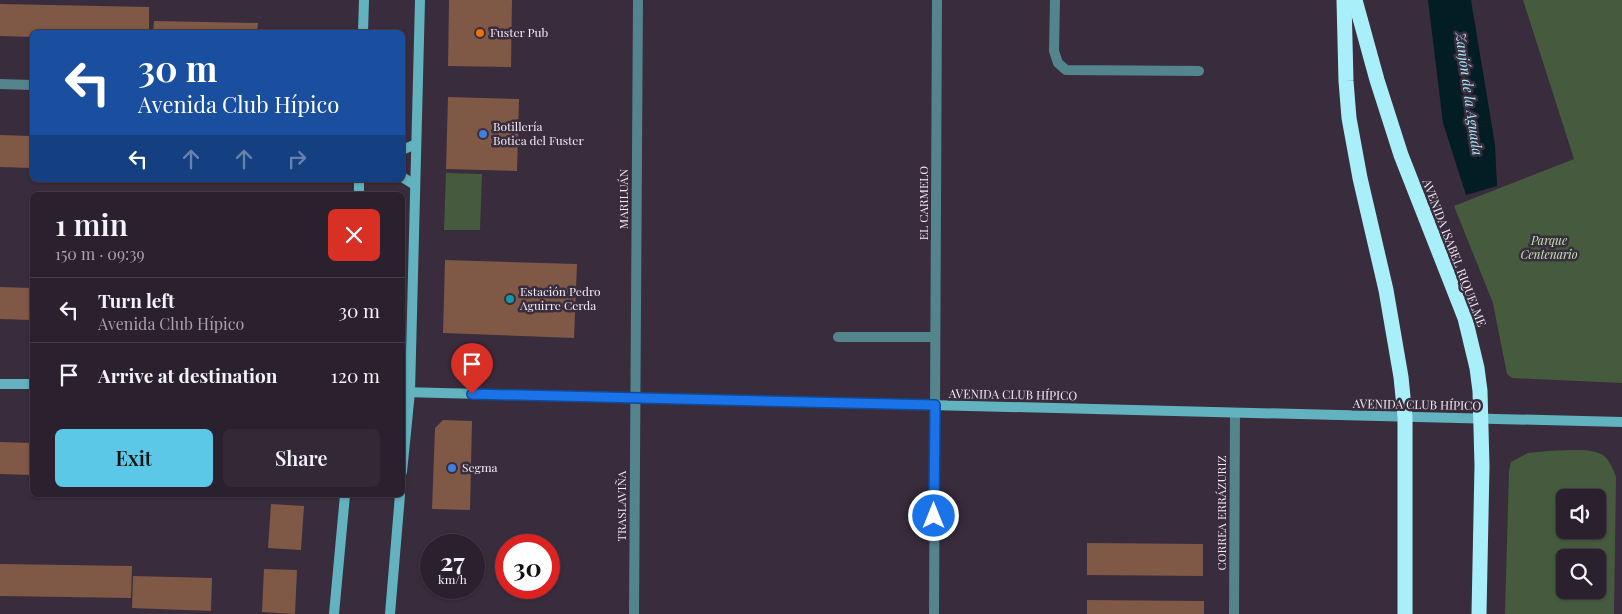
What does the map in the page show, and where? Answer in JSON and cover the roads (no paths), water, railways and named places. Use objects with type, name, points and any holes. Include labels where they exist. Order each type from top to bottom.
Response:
[{"type":"highway","points":[[1344,0],[1349,118],[1360,178],[1386,290],[1401,378],[1405,417],[1405,614]]},
{"type":"highway","name":"AVENIDA ISABEL RIQUELME","points":[[1355,0],[1400,155],[1465,318],[1477,368],[1481,419],[1482,496],[1480,614]]},
{"type":"main road","points":[[363,30],[364,0]]},
{"type":"main road","points":[[405,412],[415,185],[420,0]]},
{"type":"main road","points":[[405,149],[416,144]]},
{"type":"main road","points":[[405,179],[415,185]]},
{"type":"main road","points":[[0,384],[30,384]]},
{"type":"main road","name":"AVENIDA CLUB HÍPICO","points":[[406,392],[1622,422]]},
{"type":"main road","points":[[334,614],[345,497]]},
{"type":"main road","points":[[390,614],[400,497]]},
{"type":"street","name":"MARILUÁN","points":[[635,398],[638,0]]},
{"type":"street","name":"EL CARMELO","points":[[934,614],[937,0]]},
{"type":"street","points":[[1056,0],[1054,51],[1058,63],[1066,70],[1199,71]]},
{"type":"street","points":[[0,84],[30,85]]},
{"type":"street","points":[[838,337],[935,337]]},
{"type":"street","name":"TRASLAVIÑA","points":[[634,614],[635,398]]},
{"type":"street","name":"CORREA ERRÁZURIZ","points":[[1234,614],[1235,413]]},
{"type":"water","name":"Zanjón de la Aguada","points":[[1428,0],[1471,0],[1495,145],[1497,186],[1466,195],[1443,123]]},
{"type":"place","name":"Fuster Pub","points":[[480,33]]},
{"type":"place","name":"Botillería Botica del Fuster","points":[[483,134]]},
{"type":"place","name":"Estación Pedro Aguirre Cerda","points":[[510,299]]},
{"type":"place","name":"Segma","points":[[452,468]]},
{"type":"park label","name":"Parque Centenario","points":[[1549,248]]}]
